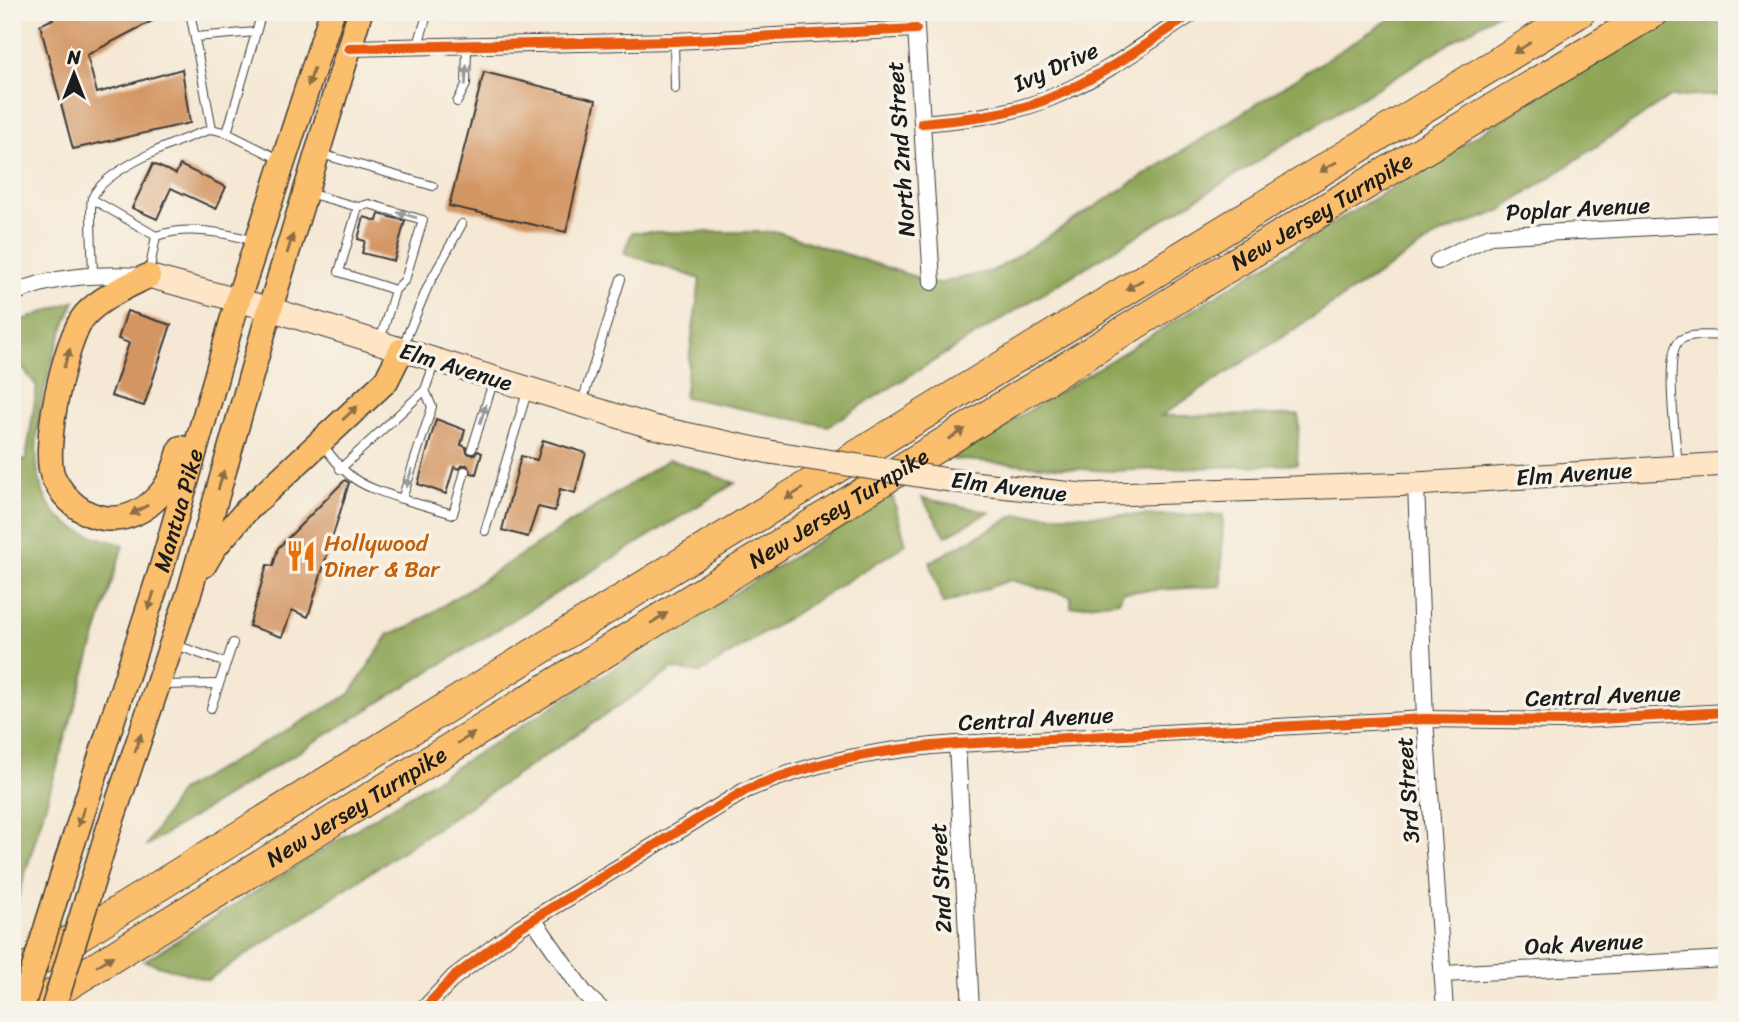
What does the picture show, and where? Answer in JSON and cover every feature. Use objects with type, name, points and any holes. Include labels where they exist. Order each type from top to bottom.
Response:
[{"type":"highway","name":"New Jersey Turnpike","points":[[12,978],[541,649],[1580,12]]},
{"type":"highway","name":"New Jersey Turnpike","points":[[27,1010],[1223,270],[1654,12]]},
{"type":"main road","name":"Mantua Pike","points":[[21,1010],[161,570],[235,311],[332,12]]},
{"type":"main road","name":"Mantua Pike","points":[[53,1010],[108,831],[190,590],[270,309],[360,12]]},
{"type":"main road","name":"Elm Avenue","points":[[148,276],[235,311],[270,309],[684,435],[770,452],[955,481],[1082,495],[1416,484],[1727,464]]},
{"type":"main road","points":[[148,276],[97,303],[82,318],[63,372],[48,455],[53,478],[80,511],[117,520],[137,513],[164,489],[175,469],[211,348],[235,311]]},
{"type":"main road","points":[[190,590],[214,548],[246,511],[386,381],[390,347]]},
{"type":"street","name":"North 2nd Street","points":[[915,12],[932,282]]},
{"type":"street","name":"Ivy Drive","points":[[922,123],[979,117],[1048,99],[1093,79],[1194,12]]},
{"type":"street","points":[[349,48],[674,41],[916,30]]},
{"type":"street","name":"Poplar Avenue","points":[[1438,261],[1490,236],[1727,223]]},
{"type":"street","points":[[12,294],[56,280],[93,275],[148,276]]},
{"type":"street","name":"3rd Street","points":[[1416,484],[1425,719],[1445,1010]]},
{"type":"street","name":"Central Avenue","points":[[423,1010],[454,976],[533,919],[746,790],[782,775],[859,755],[957,744],[1425,719],[1562,721],[1727,712]]},
{"type":"street","name":"2nd Street","points":[[957,744],[971,1010]]},
{"type":"street","points":[[533,919],[585,994],[602,1010]]},
{"type":"street","name":"Oak Avenue","points":[[1443,974],[1727,959]]},
{"type":"lane","points":[[190,12],[212,129]]},
{"type":"lane","points":[[227,133],[262,12]]},
{"type":"lane","points":[[417,48],[428,12]]},
{"type":"lane","points":[[195,37],[256,32]]},
{"type":"lane","points":[[674,41],[675,89]]},
{"type":"lane","points":[[457,102],[466,85],[467,46]]},
{"type":"lane","points":[[93,275],[92,199],[108,177],[179,139],[212,129],[227,133],[284,161]]},
{"type":"lane","points":[[318,153],[433,186]]},
{"type":"lane","points":[[306,192],[358,207],[369,204],[422,220],[405,280],[395,290],[390,347]]},
{"type":"lane","points":[[92,199],[156,236],[169,232],[224,232],[257,242]]},
{"type":"lane","points":[[358,207],[339,272],[395,290]]},
{"type":"lane","points":[[390,347],[428,286],[461,224]]},
{"type":"lane","points":[[148,276],[156,236]]},
{"type":"lane","points":[[581,405],[621,279]]},
{"type":"lane","points":[[1678,467],[1672,352],[1678,341],[1690,337],[1727,336]]},
{"type":"lane","points":[[340,469],[425,390],[435,361]]},
{"type":"lane","points":[[472,449],[494,379]]},
{"type":"lane","points":[[485,531],[528,389]]},
{"type":"lane","points":[[402,499],[432,407],[425,390]]},
{"type":"lane","points":[[320,442],[340,469],[366,487],[453,514],[465,471]]},
{"type":"lane","points":[[211,708],[233,643]]},
{"type":"lane","points":[[172,644],[226,663]]},
{"type":"lane","points":[[158,685],[219,684]]},
{"type":"green space","points":[[1401,12],[1500,12],[828,426],[684,397],[700,279],[624,253],[632,232],[778,232],[937,284],[995,270]]},
{"type":"green space","points":[[1677,12],[1727,12],[1727,95],[1670,97],[1500,211],[1440,234],[1161,416],[1299,415],[1297,464],[1108,471],[950,459]]},
{"type":"green space","points":[[75,301],[56,350],[40,411],[38,471],[45,497],[59,517],[81,531],[123,545],[12,918],[12,462],[26,460],[37,386],[12,355],[12,324]]},
{"type":"green space","points":[[669,459],[735,483],[146,846],[180,791],[350,694],[389,634],[410,627]]},
{"type":"green space","points":[[892,495],[906,544],[700,673],[673,669],[208,980],[144,961]]},
{"type":"green space","points":[[922,498],[989,512],[946,536]]},
{"type":"green space","points":[[1016,515],[1223,515],[1221,586],[1123,592],[1119,601],[1071,607],[1071,596],[1010,580],[943,604],[930,562]]},
{"type":"building","points":[[49,12],[169,12],[87,55],[97,93],[182,69],[190,123],[73,149],[40,25],[53,19]]},
{"type":"building","points":[[484,72],[596,100],[566,232],[449,206]]},
{"type":"building","points":[[153,164],[176,174],[180,165],[226,187],[216,209],[171,188],[157,219],[132,208]]},
{"type":"building","points":[[379,214],[405,221],[394,261],[362,253],[365,241],[358,239],[364,217],[377,221]]},
{"type":"building","points":[[127,311],[171,325],[144,406],[111,396],[129,343],[118,339]]},
{"type":"building","points":[[436,419],[465,430],[461,445],[466,447],[467,453],[482,453],[476,474],[471,473],[467,465],[459,469],[454,467],[446,494],[418,484]]},
{"type":"building","points":[[543,440],[586,453],[575,493],[560,489],[555,511],[538,507],[528,537],[502,530],[521,456],[537,460]]},
{"type":"building","name":"Hollywood Diner & Bar","points":[[345,480],[349,483],[308,617],[292,610],[282,637],[249,626],[267,565],[273,566],[278,548]]},
{"type":"waterway","points":[[12,84],[16,105]]},
{"type":"cycle path","points":[[922,123],[1003,112],[1050,98],[1106,70],[1194,12]]},
{"type":"cycle path","points":[[349,48],[674,41],[916,29]]},
{"type":"cycle path","points":[[423,1010],[454,977],[520,927],[746,790],[797,771],[849,758],[902,749],[957,744],[1425,719],[1562,721],[1727,712]]},
{"type":"place","name":"Hollywood Diner & Bar","points":[[301,556]]}]
